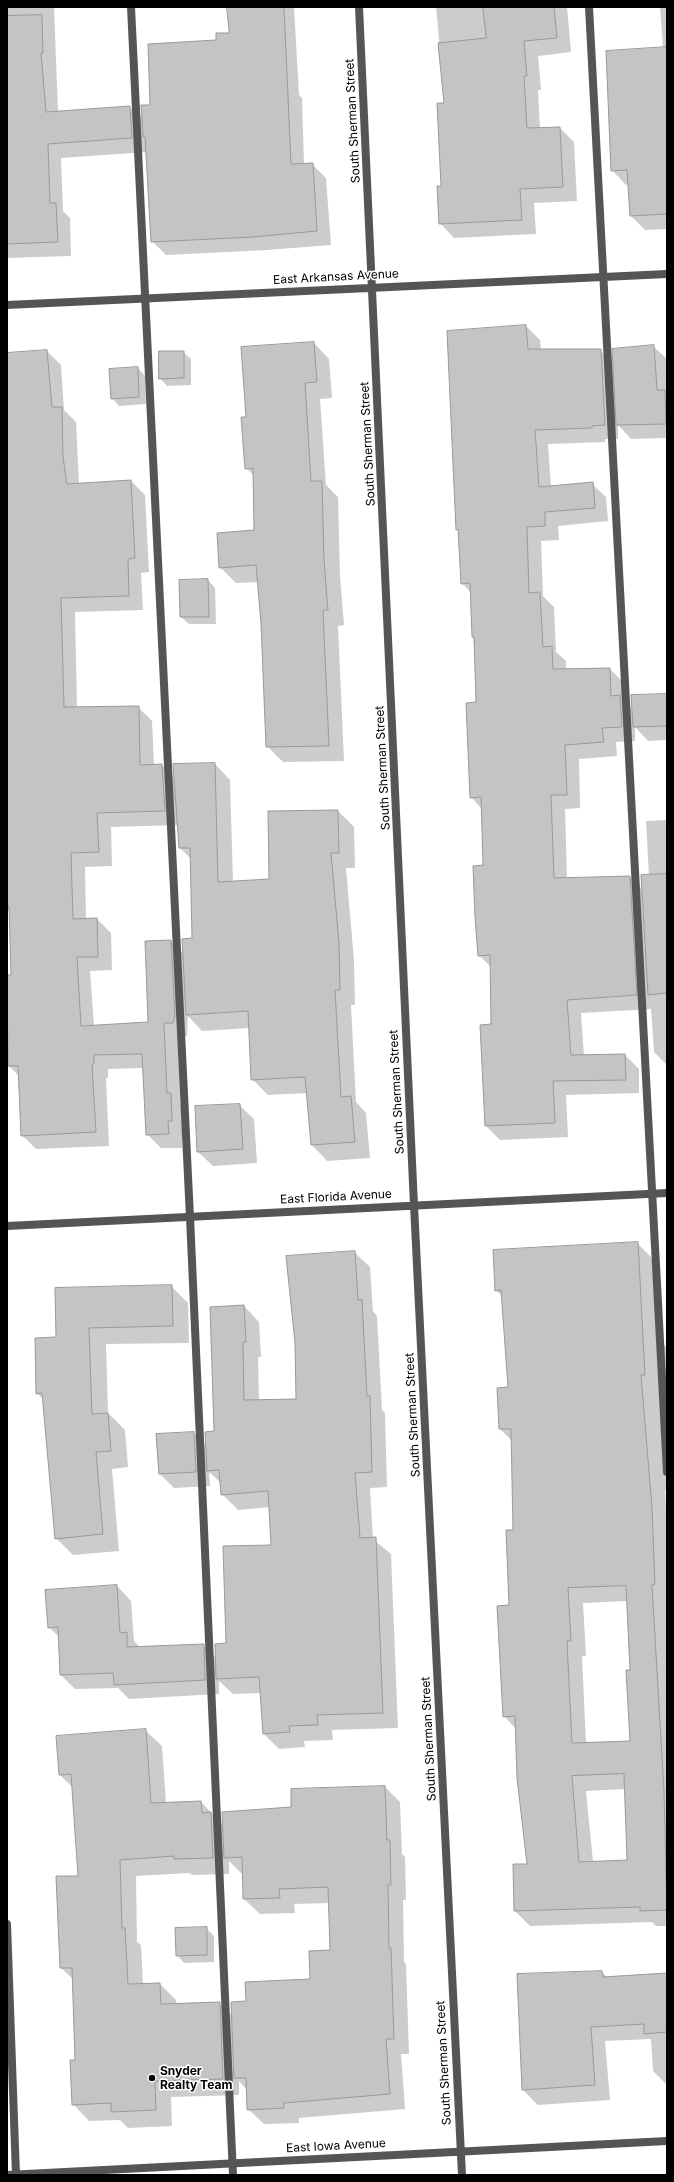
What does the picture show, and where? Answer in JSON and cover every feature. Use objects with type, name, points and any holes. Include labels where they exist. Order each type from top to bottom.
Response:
[{"type":"street","points":[[132,7],[190,1217],[233,2175]]},
{"type":"street","name":"South Sherman Street","points":[[359,7],[414,1205],[462,2175]]},
{"type":"street","points":[[589,7],[601,277],[654,1193],[667,1472]]},
{"type":"street","name":"East Arkansas Avenue","points":[[7,305],[667,274]]},
{"type":"street","name":"East Florida Avenue","points":[[7,1226],[667,1193]]},
{"type":"street","points":[[7,1924],[16,2175]]},
{"type":"street","name":"East Iowa Avenue","points":[[7,2175],[667,2141]]},
{"type":"building","points":[[227,7],[284,7],[291,164],[313,163],[317,231],[253,237],[151,242],[145,137],[143,137],[141,105],[150,105],[148,44],[216,40],[216,33],[229,33]]},
{"type":"building","points":[[483,7],[554,7],[557,38],[524,41],[527,76],[524,76],[527,128],[560,127],[563,187],[520,189],[522,220],[439,224],[437,186],[441,186],[437,103],[444,103],[438,43],[486,38]]},
{"type":"building","points":[[42,15],[43,53],[41,53],[46,112],[130,106],[132,138],[48,144],[50,203],[56,203],[58,242],[7,244],[7,16]]},
{"type":"building","points":[[667,47],[667,214],[630,216],[627,170],[611,171],[606,51]]},
{"type":"building","points":[[526,325],[528,349],[601,349],[605,425],[592,426],[592,428],[535,430],[539,487],[593,482],[595,508],[545,512],[545,526],[527,527],[529,593],[540,592],[543,647],[552,646],[553,669],[610,668],[611,696],[620,695],[622,727],[602,728],[604,742],[565,745],[567,795],[551,795],[554,878],[630,876],[637,995],[567,1000],[571,1055],[625,1054],[626,1080],[553,1081],[555,1123],[485,1126],[480,1025],[491,1024],[490,955],[478,956],[475,917],[473,866],[483,865],[481,797],[470,798],[466,703],[476,702],[474,637],[472,637],[470,583],[461,584],[458,529],[456,530],[447,331]]},
{"type":"building","points":[[314,342],[317,382],[305,383],[311,481],[322,481],[324,560],[328,610],[323,610],[329,746],[266,747],[261,623],[256,565],[219,568],[217,533],[254,530],[253,468],[245,469],[241,417],[246,417],[241,347]]},
{"type":"building","points":[[654,345],[657,390],[665,390],[666,424],[616,425],[612,349]]},
{"type":"building","points":[[47,350],[52,407],[62,407],[63,457],[67,484],[131,480],[135,558],[128,559],[129,596],[61,598],[64,707],[139,706],[140,765],[162,764],[165,811],[97,813],[99,852],[71,853],[73,919],[97,918],[98,957],[77,957],[81,1026],[148,1022],[145,941],[171,940],[175,1016],[173,1023],[164,1023],[167,1093],[171,1093],[172,1121],[168,1121],[169,1134],[146,1135],[142,1054],[94,1055],[94,1064],[92,1064],[96,1132],[21,1136],[18,1066],[8,1066],[7,975],[11,975],[9,906],[7,907],[7,353]]},
{"type":"building","points":[[159,351],[184,351],[184,378],[159,379]]},
{"type":"building","points":[[138,367],[139,397],[111,399],[109,369]]},
{"type":"building","points":[[208,579],[209,617],[180,617],[179,580]]},
{"type":"building","points":[[667,694],[667,726],[633,727],[631,695]]},
{"type":"building","points":[[215,763],[218,882],[269,879],[268,811],[338,810],[339,853],[331,853],[339,943],[340,990],[335,990],[341,1097],[351,1096],[355,1142],[311,1145],[305,1077],[251,1080],[248,1011],[186,1015],[182,939],[192,938],[190,848],[179,848],[173,764]]},
{"type":"building","points":[[667,874],[667,993],[648,995],[641,875]]},
{"type":"building","points":[[240,1104],[243,1149],[197,1152],[195,1106]]},
{"type":"building","points":[[638,1242],[645,1375],[641,1375],[652,1508],[655,1584],[652,1585],[664,1791],[667,1910],[640,1911],[640,1907],[514,1911],[513,1864],[527,1864],[517,1778],[515,1716],[503,1717],[497,1606],[509,1605],[506,1530],[513,1530],[511,1429],[499,1429],[497,1388],[508,1387],[501,1290],[495,1291],[493,1250]],"holes":[[[626,1586],[630,1670],[626,1670],[630,1741],[572,1743],[567,1641],[571,1641],[568,1588]],[[624,1774],[627,1860],[579,1862],[572,1776]]]},
{"type":"building","points":[[355,1251],[358,1300],[362,1299],[367,1396],[370,1396],[372,1472],[355,1473],[360,1538],[376,1537],[383,1713],[317,1715],[318,1725],[289,1726],[290,1732],[263,1734],[259,1677],[216,1679],[215,1644],[226,1643],[223,1546],[271,1545],[268,1491],[221,1495],[219,1470],[207,1471],[205,1432],[214,1431],[210,1307],[244,1305],[246,1342],[243,1342],[244,1400],[296,1399],[295,1343],[286,1256]]},
{"type":"building","points":[[172,1285],[173,1326],[89,1328],[92,1414],[108,1413],[111,1451],[96,1452],[103,1534],[55,1539],[42,1393],[36,1394],[35,1338],[56,1337],[55,1288]]},
{"type":"building","points":[[194,1432],[196,1472],[159,1474],[156,1434]]},
{"type":"building","points":[[117,1585],[120,1633],[127,1632],[127,1647],[204,1644],[205,1680],[114,1685],[113,1673],[60,1675],[58,1627],[48,1628],[45,1590]]},
{"type":"building","points":[[146,1729],[151,1803],[201,1801],[202,1813],[211,1812],[213,1858],[174,1859],[174,1856],[120,1860],[122,1928],[125,1928],[128,1984],[160,1983],[161,2004],[220,2002],[223,2079],[155,2081],[156,2110],[111,2112],[111,2103],[72,2105],[70,2060],[75,2060],[72,1968],[60,1968],[56,1876],[78,1876],[71,1774],[59,1775],[56,1736]]},
{"type":"building","points":[[385,1786],[387,1840],[390,1840],[391,1885],[388,1885],[389,1948],[391,1948],[394,2039],[386,2039],[390,2094],[284,2103],[284,2108],[247,2110],[246,2078],[234,2078],[231,2002],[246,2001],[245,1982],[310,1979],[309,1951],[330,1950],[328,1887],[279,1889],[280,1898],[243,1899],[242,1857],[224,1858],[222,1812],[291,1807],[291,1789]]},
{"type":"building","points":[[207,1927],[207,1955],[176,1956],[175,1928]]},
{"type":"building","points":[[602,1971],[603,1977],[667,1973],[667,2032],[644,2034],[644,2024],[591,2027],[595,2085],[522,2090],[517,1974]]},
{"type":"place","name":"Snyder Realty Team","points":[[152,2078]]}]
